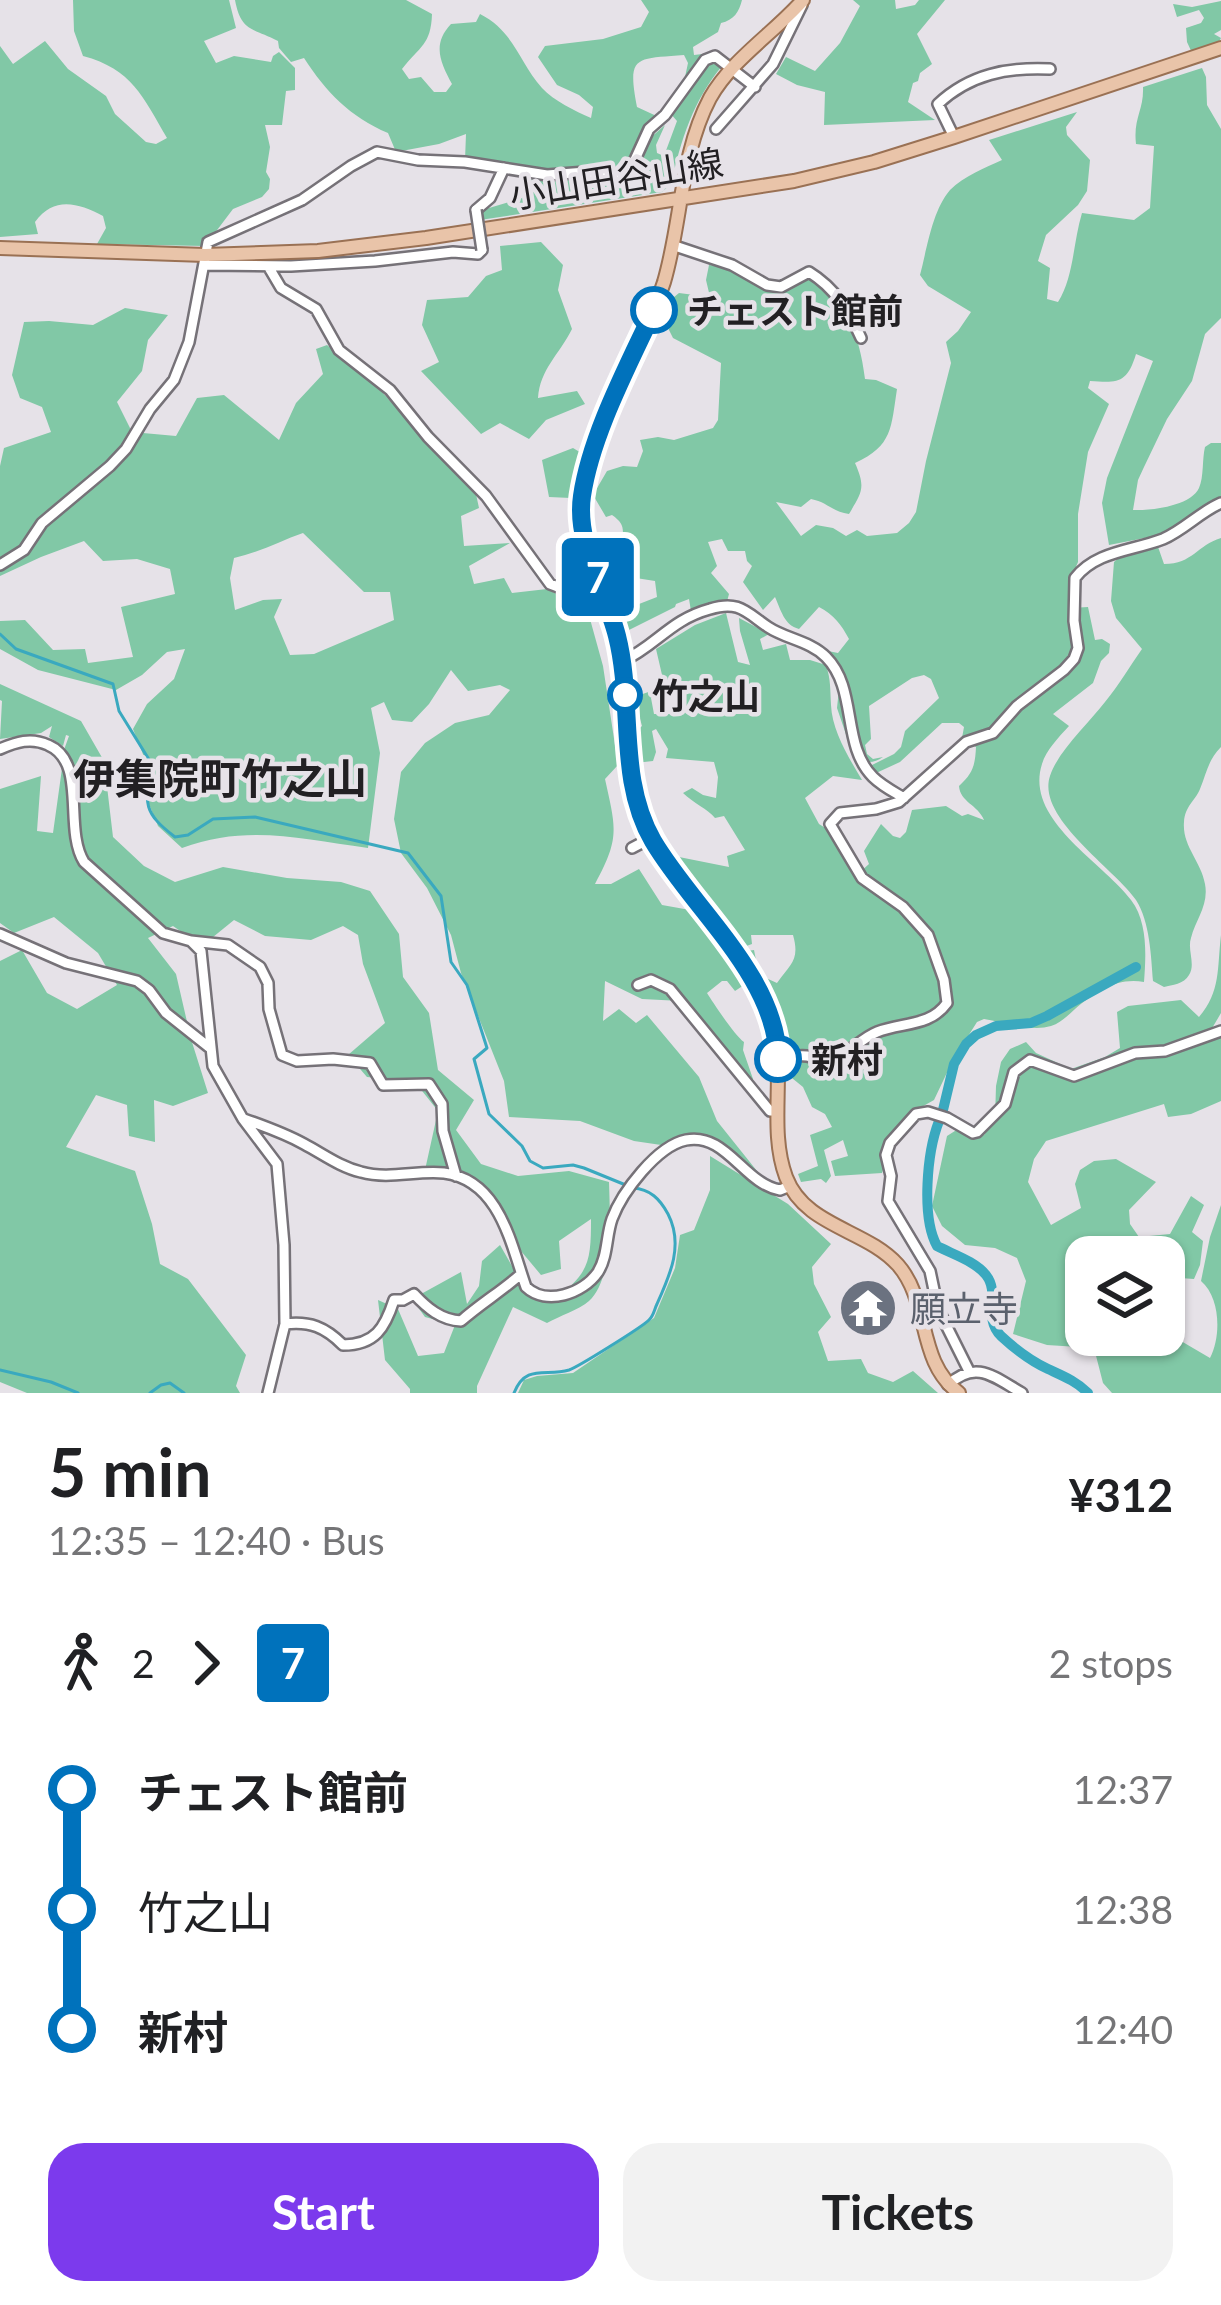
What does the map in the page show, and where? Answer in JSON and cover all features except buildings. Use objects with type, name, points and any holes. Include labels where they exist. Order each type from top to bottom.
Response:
[{"type":"main road","points":[[804,0],[733,68],[697,127],[663,286],[616,391],[582,496],[582,527],[622,661],[634,794],[651,838],[762,995],[776,1037],[782,1162],[790,1186],[820,1217],[887,1254],[901,1269],[918,1304],[932,1360],[953,1389]]},
{"type":"main road","name":"小山田谷山線","points":[[0,248],[205,260],[367,246],[680,199],[831,173],[1221,48]]},
{"type":"street","points":[[716,129],[773,64],[804,0]]},
{"type":"street","points":[[0,565],[24,550],[42,523],[126,449],[174,380],[189,343],[208,242],[302,200],[377,152],[547,175],[620,173],[633,164],[649,129],[665,115],[705,60],[716,56],[755,87]]},
{"type":"street","points":[[954,137],[938,104],[944,98],[984,74],[1023,68],[1050,70]]},
{"type":"street","points":[[205,260],[268,266],[478,254],[482,250],[476,210],[490,198],[504,168]]},
{"type":"street","points":[[672,245],[732,265],[766,285],[781,287],[809,272],[847,307],[861,338]]},
{"type":"street","points":[[268,266],[281,288],[316,309],[339,350],[390,390],[486,496],[550,584],[579,595],[602,589]]},
{"type":"street","points":[[778,1059],[806,1056],[827,1062],[882,1029],[926,1022],[947,1003],[928,934],[903,907],[862,878],[830,824],[840,813],[889,806],[904,798],[965,742],[998,729],[1017,706],[1075,659],[1073,591],[1078,573],[1095,560],[1163,538],[1221,503]]},
{"type":"street","points":[[622,661],[642,651],[676,622],[708,609],[744,608],[770,628],[826,657],[844,692],[853,741],[866,769],[904,798]]},
{"type":"street","points":[[0,748],[32,741],[46,743],[63,755],[84,862],[164,933],[228,945],[260,967],[268,983],[269,1009],[282,1054],[297,1061],[370,1063],[383,1085],[429,1084],[442,1103],[443,1131],[456,1176]]},
{"type":"street","points":[[632,848],[651,838]]},
{"type":"street","points":[[0,934],[66,964],[137,981],[183,1030],[210,1048]]},
{"type":"street","points":[[191,940],[203,959],[213,1066],[277,1165],[286,1303],[268,1393]]},
{"type":"street","points":[[638,985],[658,981],[670,989],[770,1111],[778,1111]]},
{"type":"street","points":[[969,1371],[938,1309],[930,1271],[888,1201],[890,1143],[916,1114],[928,1112],[977,1132],[1005,1104],[1014,1072],[1030,1060],[1075,1076],[1221,1031]]},
{"type":"street","points":[[243,1119],[279,1131],[355,1171],[396,1177],[456,1176],[484,1195],[500,1214],[529,1291],[548,1297],[564,1295],[597,1274],[612,1220],[664,1148],[686,1140],[706,1141],[771,1188],[790,1186]]},
{"type":"street","points":[[285,1324],[304,1322],[330,1332],[343,1345],[360,1345],[376,1337],[394,1300],[414,1294],[448,1321],[460,1321],[521,1274]]},
{"type":"street","points":[[953,1389],[969,1371],[980,1371],[1022,1393]]},
{"type":"green space","points":[[73,0],[229,0],[236,28],[204,41],[216,63],[234,56],[271,62],[279,52],[295,68],[295,90],[286,91],[282,125],[265,125],[270,147],[269,189],[233,209],[205,246],[97,244],[106,228],[103,216],[67,204],[42,214],[35,222],[38,234],[0,237],[0,46],[13,64],[45,41],[68,69],[106,96],[115,114],[146,142],[156,144],[167,138],[125,77],[83,56],[74,31]]},
{"type":"green space","points":[[235,0],[406,0],[432,14],[427,39],[402,69],[409,79],[421,77],[434,92],[446,92],[452,84],[440,53],[445,31],[451,24],[476,22],[480,14],[508,38],[547,93],[591,118],[593,107],[557,85],[538,57],[545,46],[603,39],[641,27],[649,12],[641,0],[742,0],[718,32],[693,47],[694,55],[711,53],[682,91],[688,63],[684,55],[645,60],[635,69],[637,107],[663,119],[648,140],[665,125],[656,145],[657,153],[664,156],[677,121],[670,113],[703,66],[711,60],[723,65],[696,106],[671,184],[662,192],[480,220],[479,211],[522,198],[526,170],[465,160],[466,134],[396,152],[388,133],[340,102],[304,58],[291,62],[278,41],[245,24]]},
{"type":"green space","points":[[853,0],[895,0],[896,9],[919,0],[945,0],[917,34],[932,64],[913,83],[908,102],[935,120],[824,125],[825,92],[776,74],[786,57],[815,71],[840,43],[860,6]]},
{"type":"green space","points":[[1221,1],[1221,30],[1214,34],[1221,38],[1217,46],[1193,55],[1186,28],[1204,18],[1199,10],[1177,17],[1173,4],[1192,7]]},
{"type":"green space","points":[[1202,68],[1207,105],[1221,129],[1221,318],[1205,334],[1192,381],[1167,419],[1138,480],[1133,510],[1169,506],[1195,494],[1201,484],[1205,447],[1211,443],[1221,443],[1221,502],[1165,534],[1109,545],[1102,503],[1107,478],[1153,361],[1136,354],[1120,380],[1090,381],[1088,388],[1109,404],[1088,452],[1071,608],[1088,607],[1095,640],[1110,644],[1109,653],[1093,683],[1053,714],[1069,726],[1044,759],[1040,784],[1044,804],[1055,822],[1137,909],[1145,940],[1144,982],[1107,987],[1061,1021],[1043,1028],[984,1019],[977,1022],[934,1100],[911,1113],[894,1132],[882,1173],[835,1176],[831,1161],[848,1156],[843,1140],[824,1150],[831,1176],[826,1183],[821,1179],[801,1182],[798,1174],[818,1166],[810,1135],[832,1127],[825,1114],[812,1107],[803,1087],[787,1074],[774,1006],[739,952],[754,950],[759,975],[777,983],[795,956],[793,935],[751,935],[752,944],[738,949],[669,855],[729,867],[727,856],[745,850],[724,816],[715,818],[683,793],[692,788],[716,798],[714,762],[666,758],[668,749],[656,729],[652,731],[653,761],[635,763],[632,735],[642,726],[634,697],[657,689],[661,695],[651,698],[654,714],[672,714],[684,701],[678,691],[666,692],[656,649],[726,613],[738,662],[750,665],[739,618],[769,634],[760,639],[763,650],[786,644],[790,660],[826,665],[834,725],[862,780],[833,776],[805,798],[819,824],[830,831],[859,873],[869,864],[864,851],[881,824],[900,838],[912,810],[946,806],[962,816],[984,820],[959,786],[972,769],[976,747],[962,738],[964,727],[959,723],[942,723],[900,762],[874,774],[868,767],[894,754],[905,731],[939,698],[931,679],[924,675],[912,678],[869,706],[867,754],[873,759],[883,757],[868,762],[857,758],[837,708],[835,666],[823,650],[838,653],[849,639],[843,629],[819,607],[799,629],[786,621],[775,597],[763,610],[743,582],[752,566],[745,551],[728,551],[722,539],[708,542],[717,566],[711,573],[729,594],[725,609],[685,623],[691,611],[689,599],[623,633],[616,613],[657,597],[655,581],[604,573],[601,564],[616,563],[612,547],[621,544],[622,528],[612,515],[606,517],[593,495],[607,471],[637,467],[643,451],[640,440],[674,440],[713,428],[718,420],[721,363],[673,338],[663,318],[668,302],[679,293],[710,297],[709,265],[728,267],[768,291],[813,278],[850,323],[865,379],[897,389],[883,442],[855,463],[861,490],[849,514],[811,499],[801,507],[776,502],[801,536],[816,525],[846,536],[857,530],[867,536],[897,533],[916,512],[951,363],[946,342],[971,312],[928,286],[920,275],[944,199],[962,181],[1002,160],[989,140],[1077,112],[1066,127],[1067,135],[1090,160],[1087,191],[1046,235],[1038,261],[1050,268],[1047,299],[1058,302],[1082,213],[1134,220],[1150,208],[1154,146],[1136,144],[1135,135],[1143,87]]},
{"type":"green space","points":[[541,242],[563,265],[558,290],[572,329],[546,370],[538,398],[577,391],[585,404],[546,420],[529,439],[500,423],[481,434],[421,371],[439,362],[422,325],[427,300],[468,297],[486,276],[502,270],[500,246]]},
{"type":"green space","points":[[125,308],[168,315],[148,340],[142,371],[117,402],[132,432],[176,436],[197,398],[224,395],[279,440],[296,403],[323,374],[316,349],[327,345],[381,391],[474,485],[479,508],[461,516],[464,546],[510,543],[469,566],[474,584],[504,578],[512,593],[547,589],[590,619],[603,666],[618,765],[605,779],[613,833],[595,884],[611,884],[639,869],[662,905],[690,910],[744,985],[735,991],[722,981],[707,993],[744,1042],[753,1079],[750,1083],[681,1001],[642,999],[605,981],[603,1021],[619,1009],[636,1023],[647,1015],[699,1077],[717,1121],[761,1176],[698,1141],[668,1146],[634,1141],[580,1121],[509,1117],[504,1081],[451,935],[427,888],[401,853],[394,819],[401,772],[425,743],[455,723],[489,715],[510,690],[500,685],[468,691],[451,670],[412,722],[392,720],[384,702],[371,708],[380,753],[368,848],[252,835],[182,848],[158,826],[146,797],[150,772],[133,729],[147,704],[174,679],[185,649],[167,652],[116,690],[38,670],[0,649],[0,621],[25,620],[53,650],[85,649],[88,663],[133,657],[121,607],[175,594],[170,569],[137,559],[103,561],[84,541],[0,576],[4,448],[51,432],[42,407],[20,398],[12,375],[24,322],[93,325]],"holes":[[[303,533],[364,592],[390,592],[394,620],[314,654],[290,655],[274,617],[282,599],[235,610],[230,578],[234,558]]]},
{"type":"green space","points":[[573,448],[583,454],[571,498],[549,497],[542,460]]},
{"type":"green space","points":[[1221,538],[1221,747],[1184,822],[1186,839],[1203,876],[1205,899],[1191,938],[1189,975],[1164,987],[1153,981],[1141,909],[1126,887],[1066,826],[1049,792],[1050,776],[1142,649],[1116,618],[1111,601],[1114,562],[1157,544],[1164,564],[1174,563]]},
{"type":"green space","points":[[0,684],[81,721],[104,761],[113,837],[144,866],[175,882],[223,867],[341,882],[370,891],[399,934],[403,977],[429,1013],[438,1070],[474,1100],[456,1130],[481,1164],[518,1176],[569,1171],[609,1182],[609,1244],[597,1291],[585,1304],[547,1323],[513,1307],[477,1393],[410,1393],[385,1360],[378,1300],[398,1309],[418,1356],[444,1353],[455,1325],[425,1317],[412,1299],[461,1272],[467,1304],[479,1286],[482,1261],[500,1245],[521,1282],[554,1298],[575,1282],[586,1265],[591,1219],[559,1241],[561,1269],[541,1275],[501,1227],[489,1193],[443,1172],[425,1170],[438,1111],[415,1082],[367,1077],[348,1055],[385,1023],[363,964],[358,935],[343,926],[311,940],[265,936],[234,920],[202,946],[173,926],[148,938],[176,974],[208,1093],[173,1106],[154,1100],[155,1142],[129,1136],[127,1105],[96,1095],[66,1147],[135,1171],[160,1264],[188,1279],[246,1355],[236,1386],[240,1393],[27,1393],[0,1382],[0,961],[22,950],[47,993],[77,1009],[117,985],[98,953],[54,917],[14,933],[0,923],[0,789],[41,776],[37,831],[53,833],[69,736],[63,746],[49,737],[52,726],[41,733],[0,739]]},
{"type":"green space","points":[[1221,935],[1221,1013],[1211,1030],[1221,1035],[1221,1101],[1191,1114],[1168,1117],[1164,1104],[1046,1141],[1034,1159],[1028,1182],[1051,1225],[1081,1208],[1075,1184],[1080,1170],[1094,1161],[1116,1159],[1156,1182],[1129,1210],[1130,1224],[1138,1236],[1065,1236],[1065,1346],[1013,1334],[1026,1281],[1017,1258],[995,1248],[965,1245],[942,1226],[932,1206],[947,1136],[958,1129],[970,1137],[984,1135],[995,1119],[1001,1062],[1010,1049],[1026,1042],[1036,1053],[1071,1069],[1105,1057],[1120,1048],[1117,1012],[1128,1006],[1181,1000],[1199,1017],[1215,989]]},
{"type":"green space","points":[[710,1156],[788,1204],[831,1244],[812,1267],[814,1284],[831,1317],[818,1332],[828,1361],[861,1359],[868,1373],[893,1382],[913,1371],[938,1393],[518,1393],[524,1380],[573,1373],[654,1318],[675,1268],[680,1235],[694,1230],[710,1190]]},
{"type":"green space","points":[[1191,1196],[1204,1205],[1192,1232],[1203,1241],[1194,1279],[1185,1278],[1185,1236],[1149,1236],[1170,1234]]},
{"type":"green space","points":[[1221,1205],[1221,1393],[1112,1393],[1103,1383],[1096,1356],[1185,1356],[1185,1343],[1210,1358],[1217,1318],[1212,1297],[1201,1281]]},
{"type":"waterway","points":[[0,634],[16,649],[113,684],[119,711],[153,766],[149,807],[175,837],[188,835],[213,819],[255,817],[408,853],[441,896],[451,962],[467,985],[487,1048],[474,1059],[489,1114],[522,1146],[530,1161],[543,1168],[584,1168],[649,1193],[665,1209],[675,1248],[651,1318],[569,1370],[531,1374],[514,1393]]},
{"type":"waterway","points":[[943,1110],[954,1064],[976,1035],[996,1026],[1031,1023],[1136,967]]},
{"type":"waterway","points":[[939,1121],[928,1184],[929,1219],[937,1246],[986,1275],[992,1290],[993,1321],[1001,1336],[1088,1393]]},
{"type":"waterway","points":[[0,1370],[78,1393]]},
{"type":"waterway","points":[[150,1393],[170,1383],[184,1393]]},
{"type":"bus line","name":"7","points":[[654,310],[616,391],[586,475],[582,527],[622,661],[638,808],[655,844],[762,995],[778,1059]]},
{"type":"place","name":"チェスト館前","points":[[654,310]]},
{"type":"place","name":"竹之山","points":[[625,695]]},
{"type":"place","name":"新村","points":[[778,1059]]},
{"type":"place","name":"願立寺","points":[[868,1308]]},
{"type":"district","name":"伊集院町竹之山","points":[[220,778]]}]
